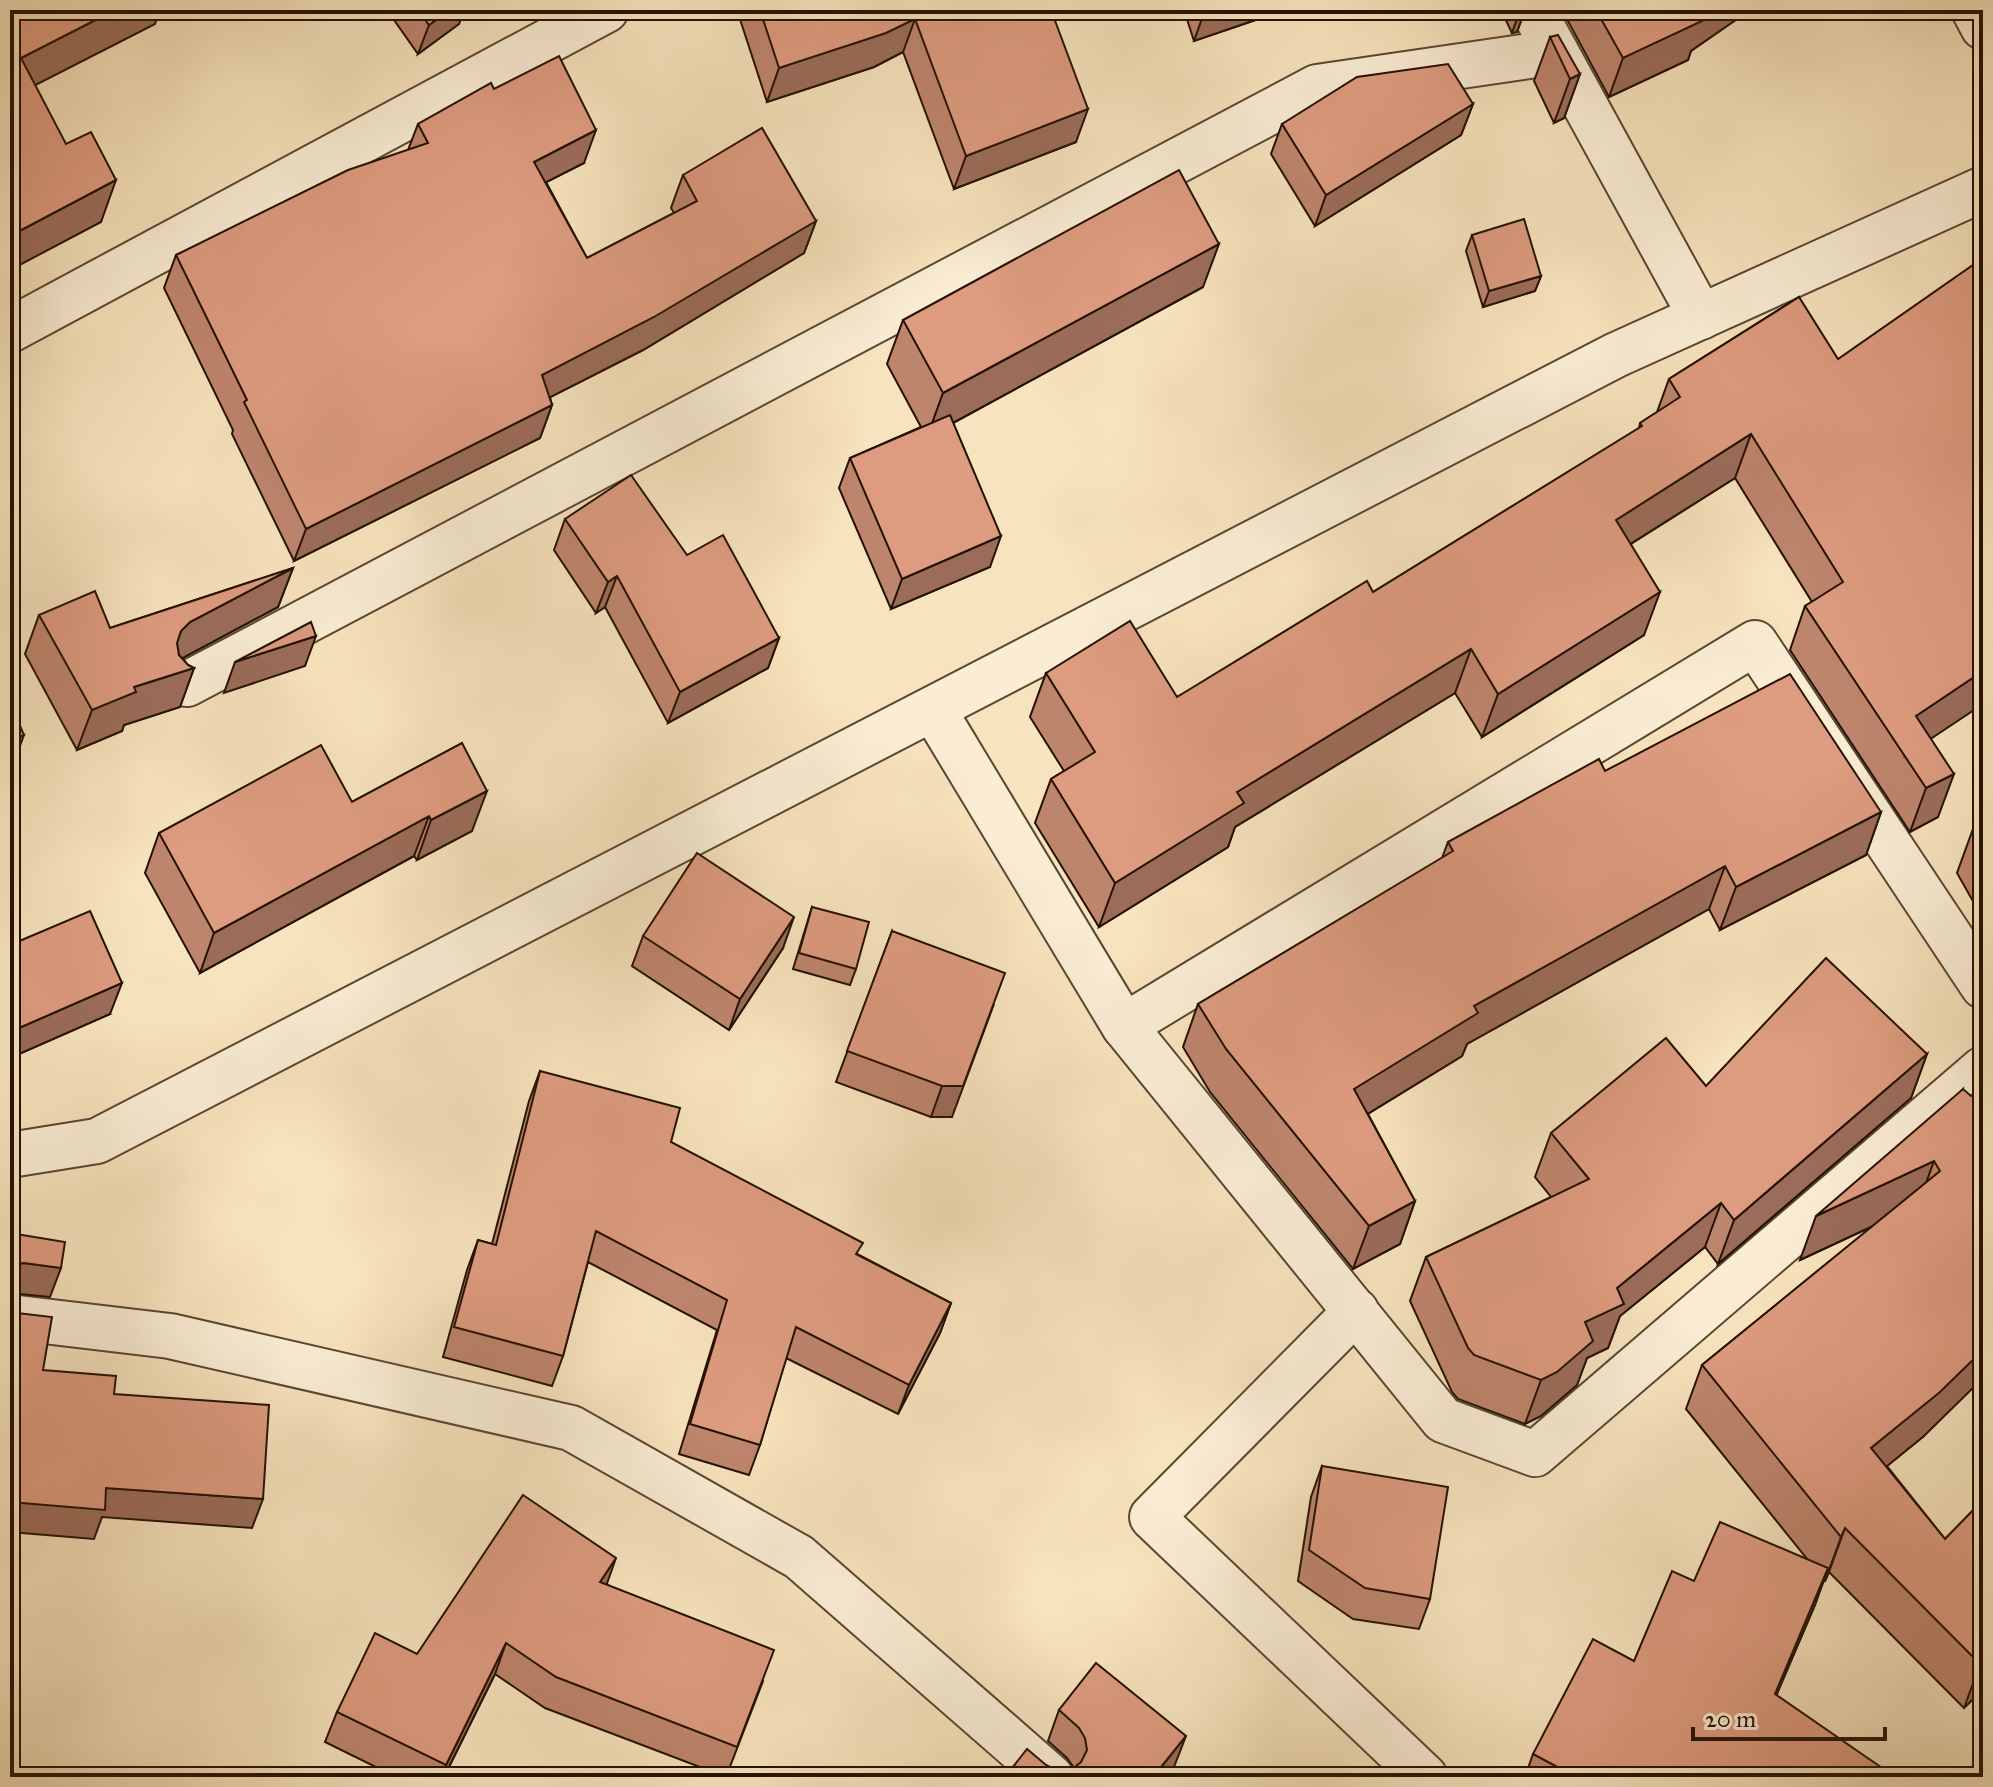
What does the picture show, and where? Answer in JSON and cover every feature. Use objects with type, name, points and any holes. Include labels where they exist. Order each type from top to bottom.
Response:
[{"type":"street","points":[[10,330],[606,10]]},
{"type":"street","points":[[1533,10],[1701,317]]},
{"type":"street","points":[[1974,10],[1983,27]]},
{"type":"street","points":[[187,684],[1317,87],[1556,52]]},
{"type":"street","points":[[10,1155],[97,1141],[1616,355],[1983,189]]},
{"type":"street","points":[[1124,1026],[1755,643],[1983,986]]},
{"type":"street","points":[[933,709],[1124,1026],[1443,1420],[1535,1454],[1983,1069]]},
{"type":"street","points":[[1356,1311],[1152,1517],[1425,1777]]},
{"type":"street","points":[[10,1317],[170,1336],[571,1428],[799,1557],[1051,1777]]},
{"type":"building","points":[[10,10],[115,10],[21,58],[66,144],[91,132],[116,180],[10,236]]},
{"type":"building","points":[[418,10],[450,10],[429,25]]},
{"type":"building","points":[[760,10],[1051,10],[1088,109],[966,156],[915,19],[886,33],[779,68]]},
{"type":"building","points":[[1596,10],[1710,10],[1700,17],[1702,21],[1623,58]]},
{"type":"building","points":[[1558,35],[1580,74],[1570,79],[1550,37]]},
{"type":"building","points":[[559,56],[596,130],[534,162],[587,258],[697,201],[683,175],[762,128],[816,221],[654,317],[542,375],[552,405],[306,529],[176,255],[348,170],[428,143],[418,124],[491,83],[494,89]]},
{"type":"building","points":[[1448,64],[1473,104],[1326,195],[1282,124],[1357,77]]},
{"type":"building","points":[[1179,170],[1219,244],[943,393],[903,320]]},
{"type":"building","points":[[1524,219],[1541,276],[1489,291],[1472,235]]},
{"type":"building","points":[[1983,258],[1983,671],[1916,716],[1954,774],[1926,788],[1805,606],[1843,582],[1751,434],[1616,520],[1660,592],[1498,694],[1471,649],[1237,792],[1244,803],[1115,883],[1051,779],[1095,752],[1046,673],[1130,621],[1177,697],[1367,581],[1373,592],[1642,426],[1640,423],[1680,397],[1669,379],[1799,297],[1838,359]]},
{"type":"building","points":[[950,415],[1001,536],[902,579],[850,458]]},
{"type":"building","points":[[631,475],[687,555],[723,535],[779,638],[680,692],[617,576],[608,582],[565,519]]},
{"type":"building","points":[[293,568],[190,622],[181,631],[177,643],[179,655],[194,668],[134,687],[136,692],[92,710],[39,615],[95,591],[110,628]]},
{"type":"building","points":[[311,622],[316,636],[235,662]]},
{"type":"building","points":[[1790,674],[1881,812],[1736,887],[1725,866],[1474,1006],[1478,1013],[1354,1089],[1415,1201],[1369,1226],[1226,1049],[1198,1004],[1453,851],[1448,842],[1599,759],[1605,771]]},
{"type":"building","points":[[10,703],[24,735],[10,741]]},
{"type":"building","points":[[462,743],[487,791],[431,820],[429,816],[214,933],[159,833],[321,745],[352,802]]},
{"type":"building","points":[[1983,823],[1983,846],[1973,829]]},
{"type":"building","points":[[697,853],[794,917],[740,999],[643,936]]},
{"type":"building","points":[[812,907],[869,922],[856,969],[799,953]]},
{"type":"building","points":[[90,911],[122,983],[19,1028],[10,1007],[10,945]]},
{"type":"building","points":[[892,931],[1005,973],[963,1086],[942,1086],[847,1051]]},
{"type":"building","points":[[1826,958],[1927,1054],[1734,1220],[1721,1203],[1617,1288],[1624,1304],[1585,1322],[1593,1341],[1557,1372],[1541,1380],[1474,1355],[1426,1257],[1589,1179],[1551,1133],[1666,1038],[1706,1086]]},
{"type":"building","points":[[540,1071],[680,1108],[671,1142],[863,1243],[856,1254],[951,1303],[909,1385],[796,1327],[760,1445],[690,1424],[727,1300],[596,1231],[563,1356],[454,1327],[478,1240],[496,1245]]},
{"type":"building","points":[[1963,1089],[1971,1096],[1974,1093],[1983,1103],[1983,1350],[1940,1392],[1871,1448],[1945,1539],[1983,1500],[1983,1661],[1980,1664],[1845,1528],[1841,1537],[1702,1365],[1940,1171],[1934,1161],[1816,1216]]},
{"type":"building","points":[[10,1233],[65,1242],[61,1268],[24,1263],[10,1265]]},
{"type":"building","points":[[10,1310],[52,1317],[43,1370],[116,1376],[114,1394],[269,1405],[263,1499],[106,1488],[105,1510],[10,1502]]},
{"type":"building","points":[[1322,1466],[1448,1487],[1430,1599],[1365,1588],[1309,1550]]},
{"type":"building","points":[[523,1495],[616,1558],[600,1582],[774,1650],[737,1747],[556,1677],[506,1643],[446,1765],[337,1712],[375,1633],[417,1654]]},
{"type":"building","points":[[1720,1522],[1828,1568],[1775,1694],[1895,1777],[1576,1777],[1533,1754],[1593,1639],[1634,1661],[1672,1571],[1694,1581]]},
{"type":"building","points":[[1096,1663],[1186,1736],[1153,1777],[1005,1777],[1027,1749],[1057,1771],[1071,1770],[1081,1762],[1087,1750],[1085,1738],[1079,1728],[1059,1710]]}]
